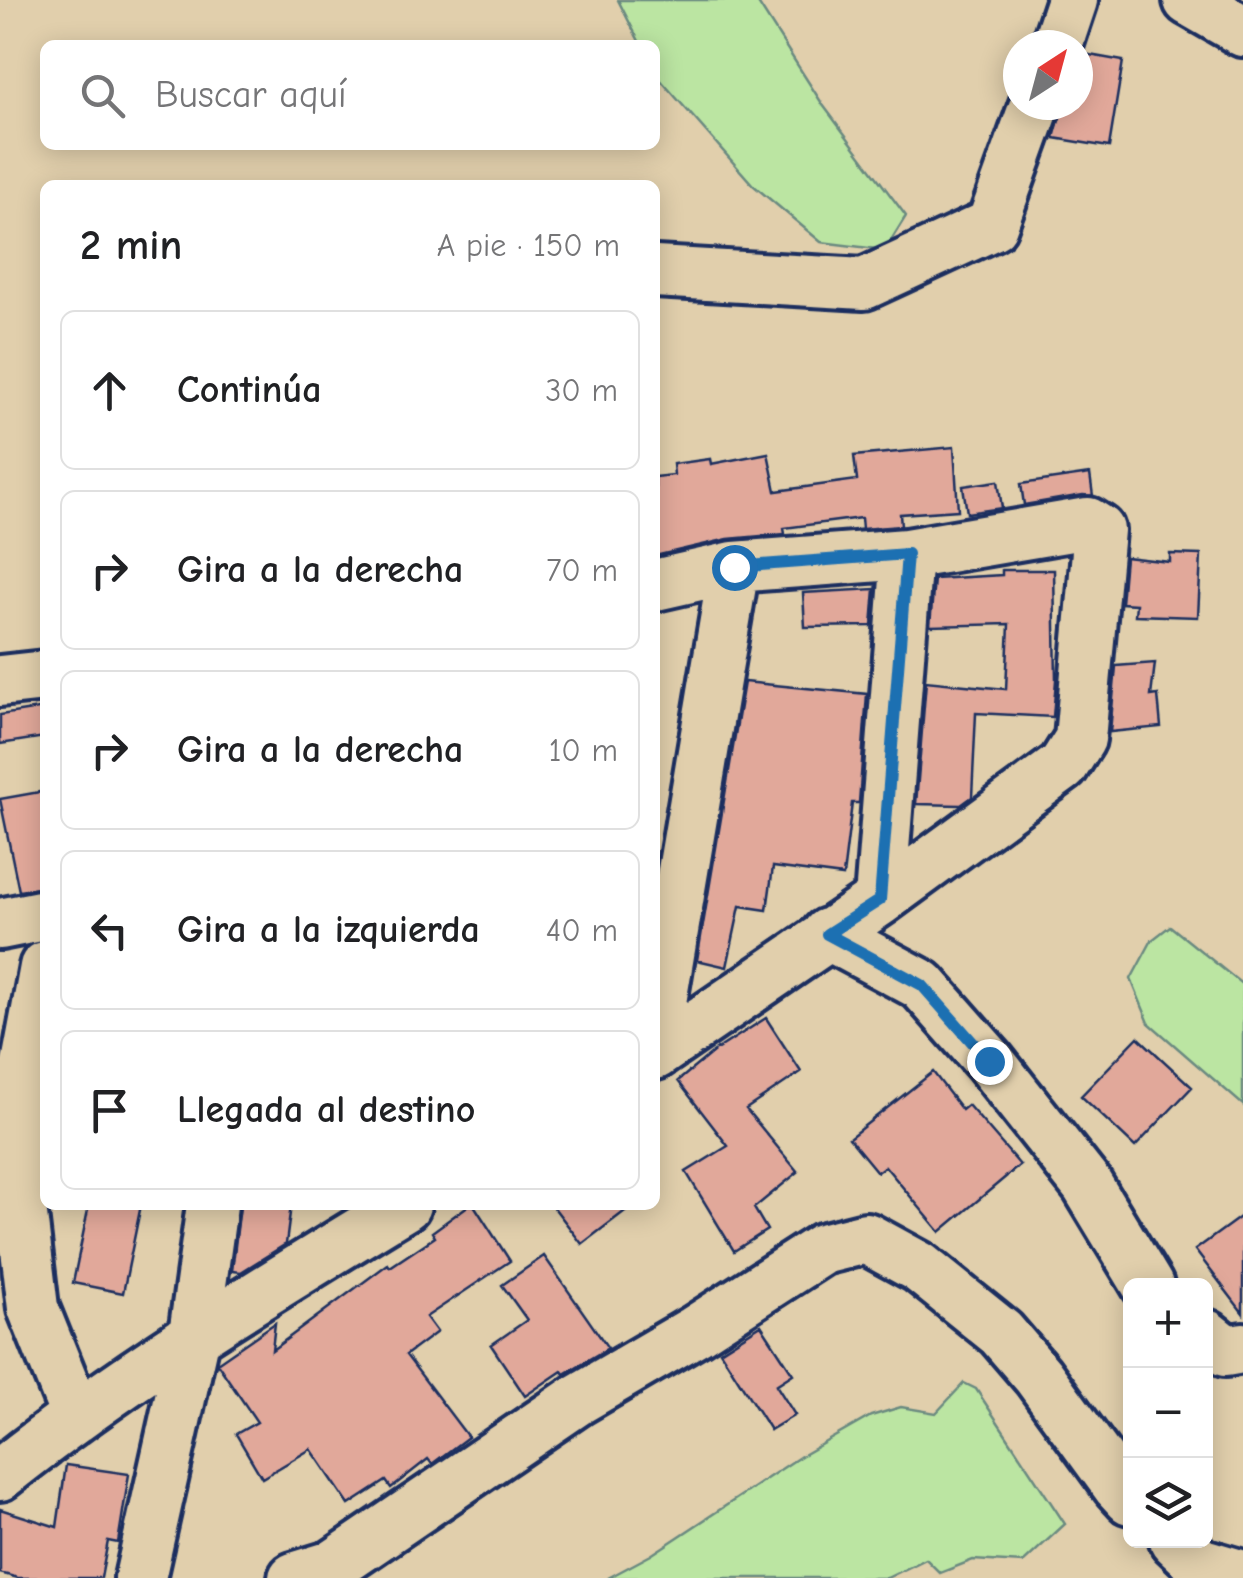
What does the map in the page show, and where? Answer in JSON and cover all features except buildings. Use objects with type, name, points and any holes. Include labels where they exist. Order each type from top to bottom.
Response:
[{"type":"street","points":[[1189,0],[1243,31]]},
{"type":"street","points":[[660,272],[864,284],[992,225],[1030,120]]},
{"type":"street","points":[[660,585],[734,567],[907,554],[1088,524],[1099,530],[1080,739],[1063,766],[880,900],[660,1051]]},
{"type":"street","points":[[880,900],[907,554]]},
{"type":"street","points":[[660,1008],[734,567]]},
{"type":"street","points":[[0,681],[40,677]]},
{"type":"street","points":[[0,924],[40,916]]},
{"type":"street","points":[[827,934],[922,985],[989,1061],[1088,1185],[1143,1278]]},
{"type":"street","points":[[40,994],[14,1139],[33,1308],[76,1415]]},
{"type":"street","points":[[140,1578],[194,1335],[211,1210]]},
{"type":"street","points":[[0,1476],[76,1415],[194,1335],[397,1210]]},
{"type":"street","points":[[294,1578],[333,1566],[577,1400],[695,1331],[822,1249],[866,1238],[919,1267],[1001,1332],[1123,1491]]},
{"type":"street","points":[[1213,1341],[1226,1351],[1243,1348]]},
{"type":"street","points":[[1183,1548],[1199,1563],[1243,1576]]},
{"type":"green space","points":[[618,0],[756,0],[823,105],[906,216],[885,250],[821,242],[753,185],[660,79],[660,40],[638,40]]},
{"type":"green space","points":[[1170,926],[1243,985],[1243,1105],[1149,1023],[1131,979],[1152,940]]},
{"type":"green space","points":[[964,1383],[976,1389],[1065,1524],[1023,1563],[973,1560],[940,1573],[926,1559],[887,1578],[608,1578],[871,1416],[901,1407],[936,1413]]},
{"type":"route","points":[[734,567],[907,554],[880,900],[827,934],[922,985],[989,1061]]}]
